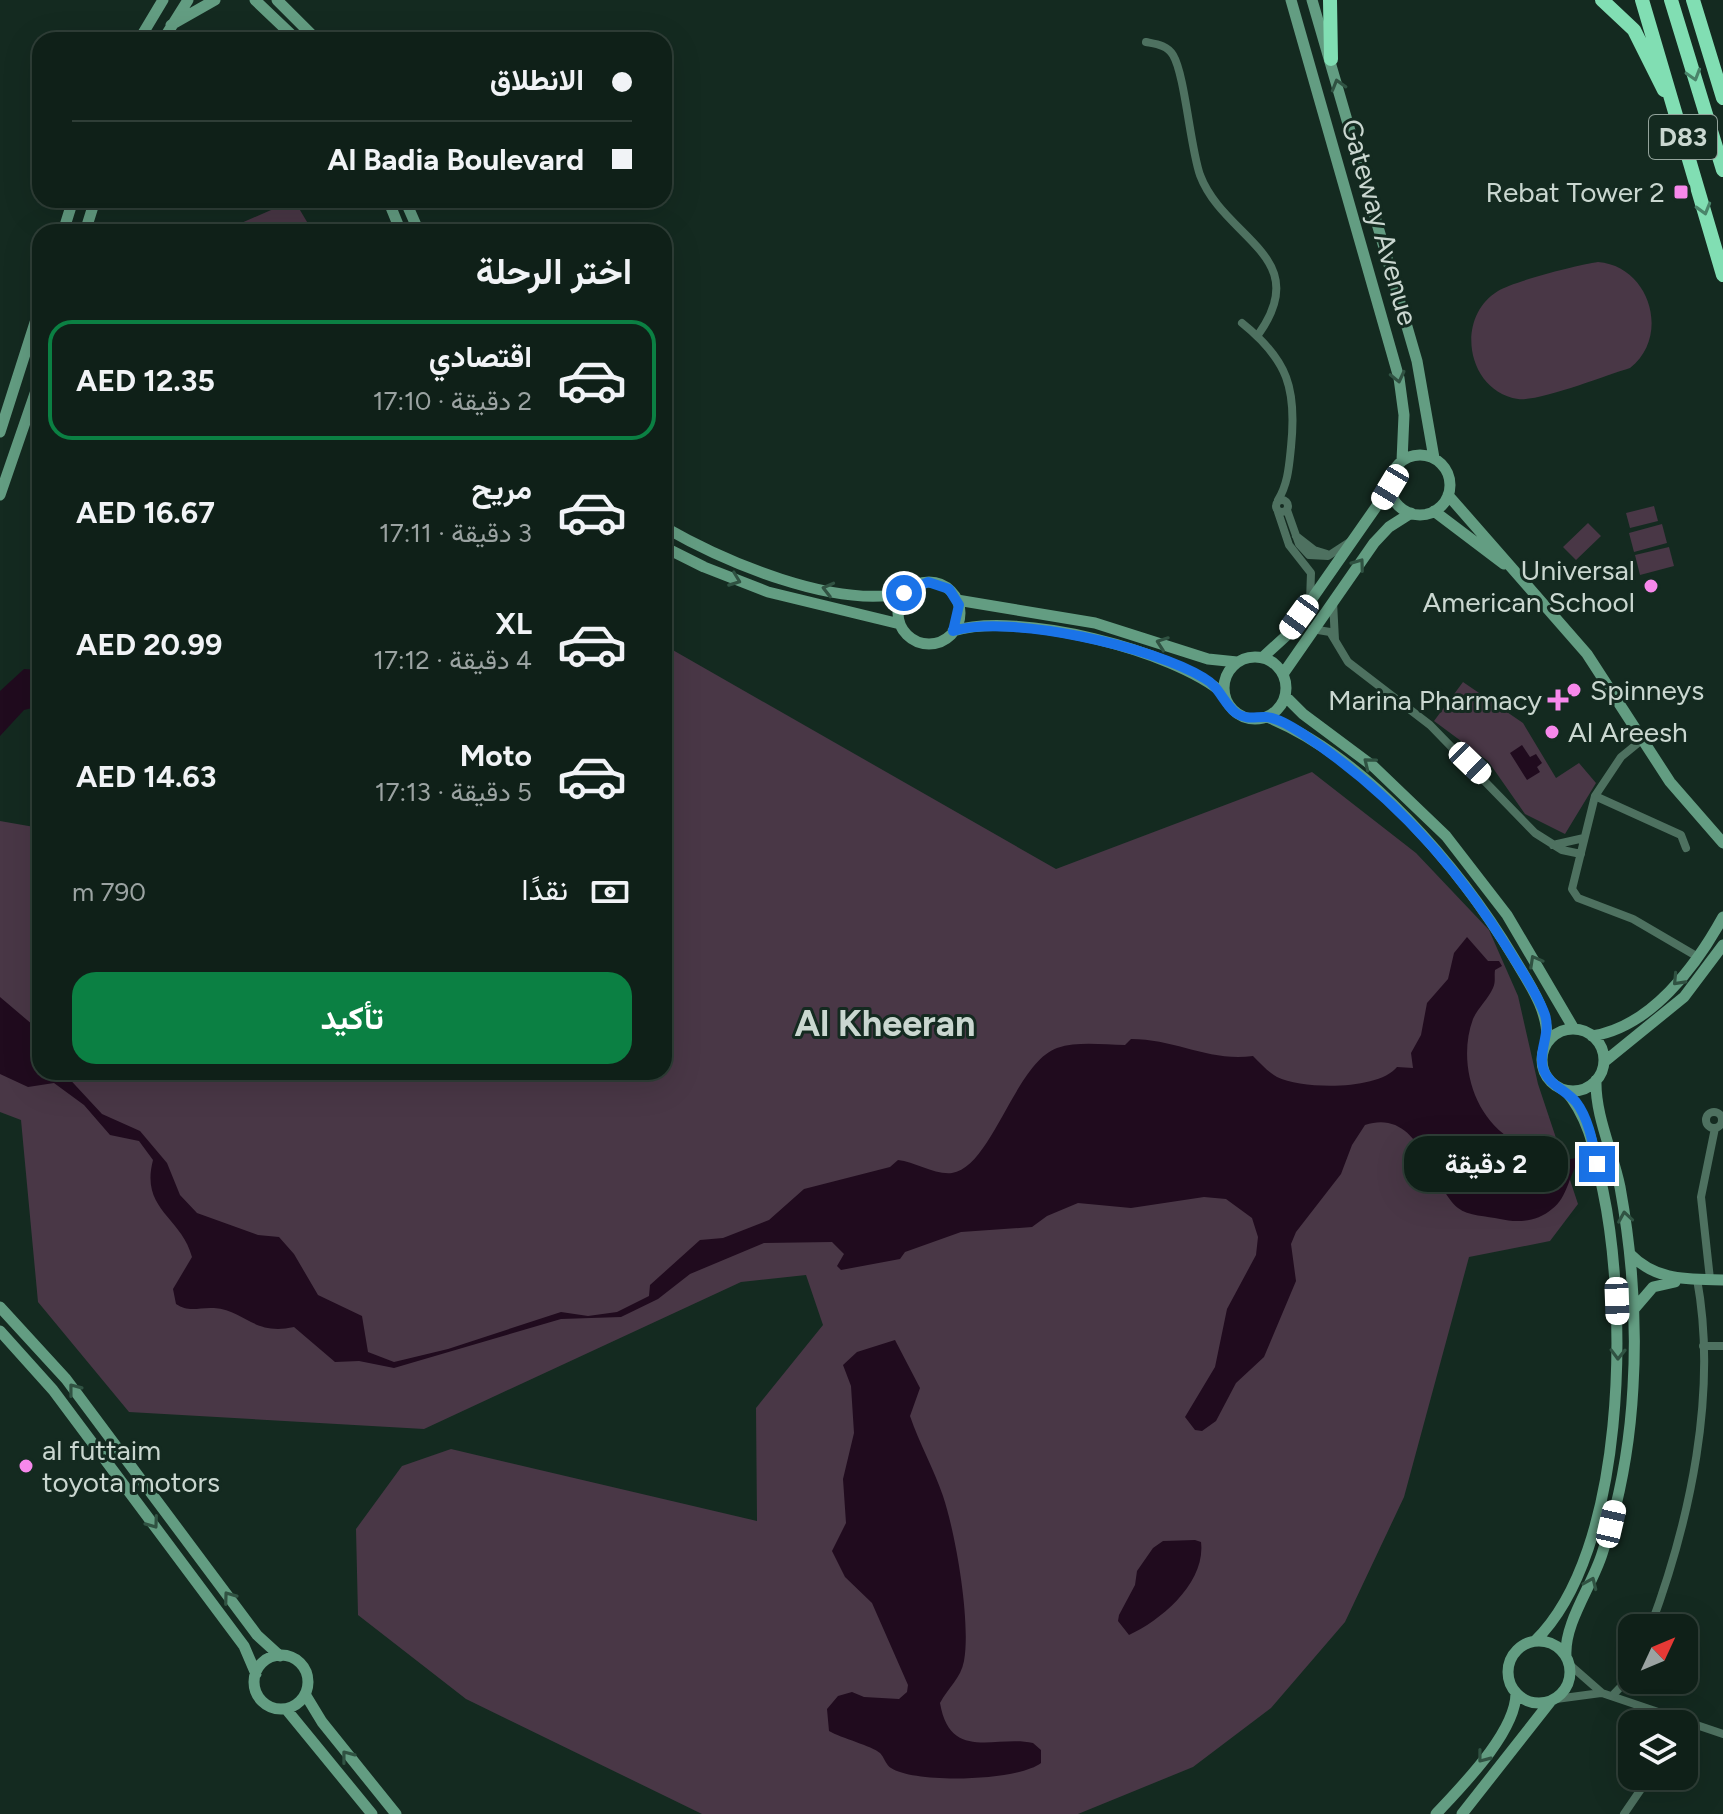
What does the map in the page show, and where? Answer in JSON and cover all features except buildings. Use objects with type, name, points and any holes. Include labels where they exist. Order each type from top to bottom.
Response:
[{"type":"highway","points":[[1330,0],[1331,59]]},
{"type":"highway","points":[[1602,0],[1634,30],[1655,75],[1674,105]]},
{"type":"highway","name":"D83","points":[[1642,0],[1723,275]]},
{"type":"highway","name":"D83","points":[[1671,0],[1723,170]]},
{"type":"highway","name":"D83","points":[[1693,0],[1723,98]]},
{"type":"street","points":[[167,32],[188,0]]},
{"type":"street","points":[[171,25],[215,0]]},
{"type":"street","points":[[246,0],[259,4],[289,32]]},
{"type":"street","points":[[277,0],[309,32]]},
{"type":"street","points":[[1281,0],[1300,33]]},
{"type":"street","name":"Gateway Avenue","points":[[1291,0],[1399,378],[1404,415],[1402,461]]},
{"type":"street","name":"Gateway Avenue","points":[[1312,0],[1419,368],[1434,458]]},
{"type":"street","points":[[144,32],[161,2]]},
{"type":"street","points":[[1146,42],[1164,47],[1175,60],[1197,165],[1210,195],[1266,255],[1273,269],[1276,302],[1258,335]]},
{"type":"street","points":[[1242,323],[1258,335],[1280,363],[1292,392],[1294,419],[1283,506],[1291,548],[1311,573],[1309,603]]},
{"type":"street","points":[[0,432],[32,332]]},
{"type":"street","points":[[0,495],[32,402]]},
{"type":"street","points":[[1263,657],[1286,636],[1356,540],[1390,487],[1393,473],[1402,461],[1418,455],[1434,458],[1449,478],[1448,495],[1434,511]]},
{"type":"street","points":[[1390,487],[1399,506],[1411,513]]},
{"type":"street","points":[[1448,495],[1587,654],[1670,782],[1723,843]]},
{"type":"street","points":[[1283,506],[1296,536],[1309,555],[1318,558],[1332,554],[1356,540]]},
{"type":"street","points":[[1267,717],[1281,705],[1285,696],[1283,674],[1312,629],[1381,534],[1411,513],[1434,511],[1508,566]]},
{"type":"street","points":[[672,532],[732,560],[793,581],[870,598],[904,593],[915,585],[934,582],[949,589],[957,600],[960,614],[953,631]]},
{"type":"street","points":[[672,551],[714,572],[768,592],[900,624]]},
{"type":"street","points":[[904,593],[898,611],[900,624],[910,637],[923,643],[938,642],[953,631],[991,624],[1086,638],[1205,678],[1224,694],[1230,707],[1242,716],[1267,717],[1300,732],[1386,799],[1442,857],[1491,921],[1524,976],[1545,1017],[1547,1043]]},
{"type":"street","points":[[957,600],[1095,623],[1208,659],[1237,662]]},
{"type":"street","points":[[1332,601],[1335,641]]},
{"type":"street","points":[[1312,629],[1327,631],[1348,662],[1412,709],[1490,783],[1535,833],[1552,845],[1581,854]]},
{"type":"street","points":[[1224,694],[1227,673],[1237,662],[1249,657],[1263,657],[1283,674]]},
{"type":"street","points":[[1285,696],[1391,781],[1446,836],[1507,915],[1574,1029]]},
{"type":"street","points":[[1645,742],[1619,761],[1595,796],[1572,885],[1575,896],[1625,915],[1698,957]]},
{"type":"street","points":[[1595,796],[1681,835],[1686,848]]},
{"type":"street","points":[[1702,819],[1723,832]]},
{"type":"street","points":[[1552,845],[1584,838]]},
{"type":"street","points":[[1652,1710],[1607,1695],[1535,1703],[1516,1693],[1509,1679],[1509,1664],[1521,1646],[1535,1641],[1556,1619],[1583,1564],[1609,1452],[1616,1391],[1617,1301],[1607,1210],[1586,1122],[1578,1105],[1545,1074],[1542,1055],[1556,1033],[1574,1029],[1592,1036],[1612,1032],[1629,1023],[1667,991],[1698,957],[1723,917]]},
{"type":"street","points":[[1462,1814],[1568,1684],[1569,1633],[1602,1554],[1623,1472],[1633,1388],[1634,1309],[1630,1254],[1619,1183],[1597,1100],[1596,1080],[1604,1062],[1684,997],[1723,945]]},
{"type":"street","points":[[1592,1036],[1602,1050],[1604,1062]]},
{"type":"street","points":[[1565,1090],[1578,1090],[1596,1080]]},
{"type":"street","points":[[1654,1614],[1677,1543],[1692,1472],[1703,1346],[1701,1197],[1715,1128]]},
{"type":"street","points":[[1630,1254],[1655,1274],[1723,1280]]},
{"type":"street","points":[[1634,1309],[1653,1287],[1701,1279]]},
{"type":"street","points":[[0,1307],[66,1379],[257,1635],[280,1656],[293,1659],[302,1666],[308,1682],[298,1704],[286,1709],[269,1706],[259,1697],[256,1674],[244,1646],[53,1390],[0,1331]]},
{"type":"street","points":[[1703,1346],[1723,1346]]},
{"type":"street","points":[[1535,1641],[1556,1646],[1568,1661],[1607,1695]]},
{"type":"street","points":[[256,1674],[265,1661],[280,1656]]},
{"type":"street","points":[[1607,1695],[1618,1686]]},
{"type":"street","points":[[1436,1814],[1510,1722],[1516,1693]]},
{"type":"street","points":[[305,1694],[317,1717],[396,1814]]},
{"type":"street","points":[[1643,1706],[1646,1710]]},
{"type":"street","points":[[286,1709],[372,1814]]},
{"type":"street","points":[[1698,1727],[1723,1734]]},
{"type":"street","points":[[1637,1796],[1638,1790]]},
{"type":"street","points":[[1624,1814],[1641,1790]]},
{"type":"shaded area","points":[[276,208],[299,208],[308,224],[239,224]]},
{"type":"shaded area","points":[[1598,262],[1616,266],[1631,276],[1642,289],[1652,321],[1650,338],[1643,354],[1630,368],[1528,399],[1501,393],[1487,383],[1472,352],[1475,318],[1484,303],[1498,291],[1518,283]]},
{"type":"shaded area","points":[[1654,506],[1658,521],[1630,528],[1626,513]]},
{"type":"shaded area","points":[[1588,523],[1601,536],[1576,560],[1563,547]]},
{"type":"shaded area","points":[[1662,524],[1667,543],[1634,552],[1629,533]]},
{"type":"shaded area","points":[[1669,547],[1674,566],[1640,575],[1635,555]]},
{"type":"shaded area","points":[[672,650],[1056,869],[1312,772],[1416,853],[1489,930],[1518,996],[1538,1084],[1578,1204],[1550,1241],[1469,1257],[1404,1497],[1345,1622],[1271,1708],[1193,1767],[1078,1814],[702,1814],[466,1699],[358,1615],[356,1529],[402,1466],[451,1449],[757,1521],[756,1408],[823,1325],[806,1275],[741,1282],[424,1429],[129,1412],[38,1302],[21,1120],[0,1112],[0,821],[32,827],[32,1080],[672,1080]]},
{"type":"shaded area","points":[[24,669],[32,670],[32,708],[24,710],[0,736],[0,691]]},
{"type":"shaded area","points":[[1463,682],[1523,723],[1556,778],[1579,763],[1596,783],[1565,834],[1525,814],[1488,761],[1434,721]]},
{"type":"shaded area","points":[[1522,745],[1530,757],[1536,754],[1542,763],[1537,767],[1540,772],[1527,780],[1510,753]]},
{"type":"shaded area","points":[[1467,937],[1488,961],[1499,961],[1502,966],[1495,970],[1493,988],[1475,1015],[1469,1035],[1468,1068],[1477,1100],[1485,1114],[1508,1137],[1565,1160],[1576,1158],[1578,1163],[1565,1193],[1546,1213],[1527,1220],[1506,1220],[1467,1213],[1449,1197],[1412,1138],[1399,1127],[1384,1122],[1365,1125],[1352,1145],[1341,1174],[1296,1232],[1291,1244],[1296,1281],[1264,1357],[1236,1383],[1216,1421],[1202,1431],[1195,1430],[1185,1417],[1215,1367],[1227,1309],[1256,1255],[1258,1237],[1252,1218],[1226,1199],[1204,1197],[1131,1208],[1078,1203],[1047,1216],[1032,1227],[961,1232],[905,1252],[900,1259],[841,1270],[837,1266],[844,1254],[832,1242],[764,1243],[690,1274],[658,1299],[621,1317],[561,1319],[394,1368],[359,1361],[335,1362],[294,1327],[269,1328],[225,1310],[190,1309],[176,1304],[173,1289],[192,1257],[187,1243],[157,1202],[150,1177],[153,1160],[139,1141],[110,1135],[84,1105],[54,1083],[28,1087],[0,1074],[0,997],[32,1024],[32,1080],[70,1080],[102,1114],[140,1131],[167,1163],[180,1195],[197,1213],[258,1235],[279,1237],[294,1254],[318,1295],[362,1316],[368,1352],[394,1362],[448,1349],[561,1312],[588,1316],[617,1312],[649,1296],[650,1285],[700,1240],[723,1238],[769,1220],[804,1189],[890,1167],[898,1160],[945,1173],[966,1167],[992,1135],[1028,1073],[1042,1057],[1057,1048],[1082,1044],[1125,1045],[1131,1039],[1163,1042],[1222,1056],[1253,1056],[1277,1077],[1322,1086],[1358,1084],[1388,1075],[1397,1067],[1413,1068],[1411,1053],[1421,1035],[1427,1003],[1448,979],[1454,953]]},
{"type":"shaded area","points":[[895,1340],[920,1388],[910,1416],[943,1496],[961,1578],[966,1644],[962,1667],[940,1703],[945,1721],[953,1733],[976,1742],[1033,1743],[1041,1750],[1041,1763],[1029,1769],[990,1777],[966,1778],[903,1773],[889,1767],[876,1750],[829,1731],[827,1709],[838,1696],[852,1692],[864,1697],[899,1699],[907,1692],[908,1685],[872,1603],[845,1577],[832,1551],[846,1523],[843,1479],[854,1433],[851,1386],[843,1365],[857,1352]]},
{"type":"shaded area","points":[[1163,1541],[1201,1542],[1201,1557],[1189,1585],[1168,1610],[1129,1635],[1118,1621],[1135,1585],[1137,1571],[1153,1548]]},
{"type":"place","name":"Rebat Tower 2","points":[[1681,192]]},
{"type":"place","name":"Universal American School","points":[[1651,586]]},
{"type":"place","name":"Spinneys","points":[[1574,690]]},
{"type":"place","name":"Marina Pharmacy","points":[[1558,700]]},
{"type":"place","name":"Al Areesh","points":[[1552,732]]},
{"type":"place","name":"al futtaim toyota motors","points":[[26,1466]]},
{"type":"district","name":"Al Kheeran","points":[[885,1023]]},
{"type":"route","points":[[904,593],[922,582],[934,582],[949,589],[959,605],[960,614],[953,631],[985,624],[1052,631],[1121,647],[1197,674],[1224,694],[1236,713],[1249,718],[1267,717],[1294,729],[1368,784],[1419,831],[1449,865],[1514,958],[1545,1017],[1547,1043],[1542,1055],[1545,1074],[1553,1084],[1565,1090],[1581,1110],[1597,1164]]}]
